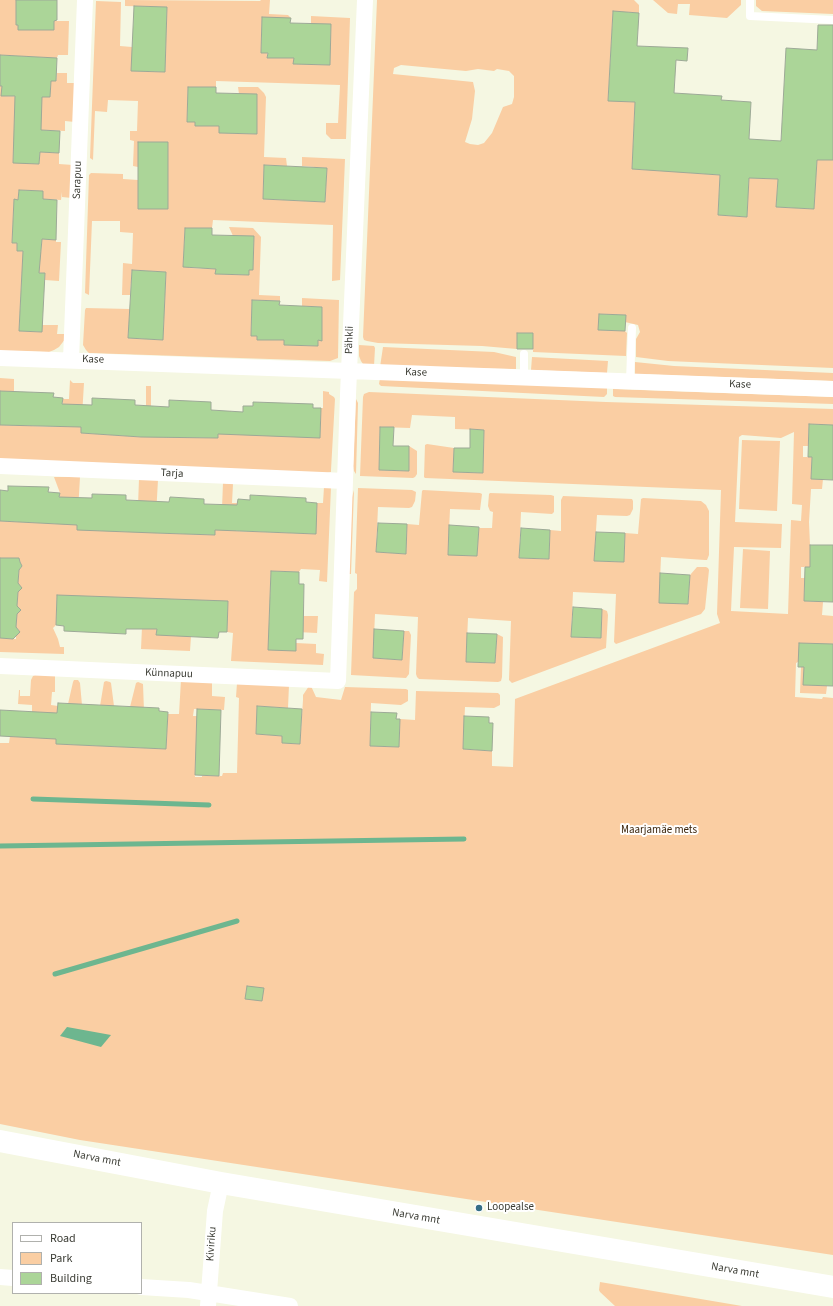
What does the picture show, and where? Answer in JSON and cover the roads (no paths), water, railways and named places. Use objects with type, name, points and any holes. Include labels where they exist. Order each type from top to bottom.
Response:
[{"type":"main road","name":"Narva mnt","points":[[0,1141],[221,1183],[833,1288]]},
{"type":"street","name":"Sarapuu","points":[[71,360],[85,0]]},
{"type":"street","name":"Pähkli","points":[[338,681],[349,371],[365,0]]},
{"type":"street","name":"Kase","points":[[0,358],[833,389]]},
{"type":"street","name":"Tarja","points":[[0,466],[345,481]]},
{"type":"street","name":"Künnapuu","points":[[0,666],[338,681]]},
{"type":"street","name":"Kiviriku","points":[[208,1300],[215,1211],[221,1183]]},
{"type":"street","points":[[0,1277],[12,1278]]},
{"type":"street","points":[[142,1287],[189,1290],[208,1300],[290,1306]]},
{"type":"lane","points":[[750,0],[750,16],[833,20]]},
{"type":"lane","points":[[630,381],[632,328]]},
{"type":"lane","points":[[524,354],[524,377]]},
{"type":"waterway","points":[[33,799],[209,805]]},
{"type":"waterway","points":[[0,846],[464,839]]},
{"type":"waterway","points":[[55,974],[237,921]]},
{"type":"place","name":"Loopealse","points":[[479,1208]]},
{"type":"park label","name":"Maarjamäe mets","points":[[659,831]]}]
